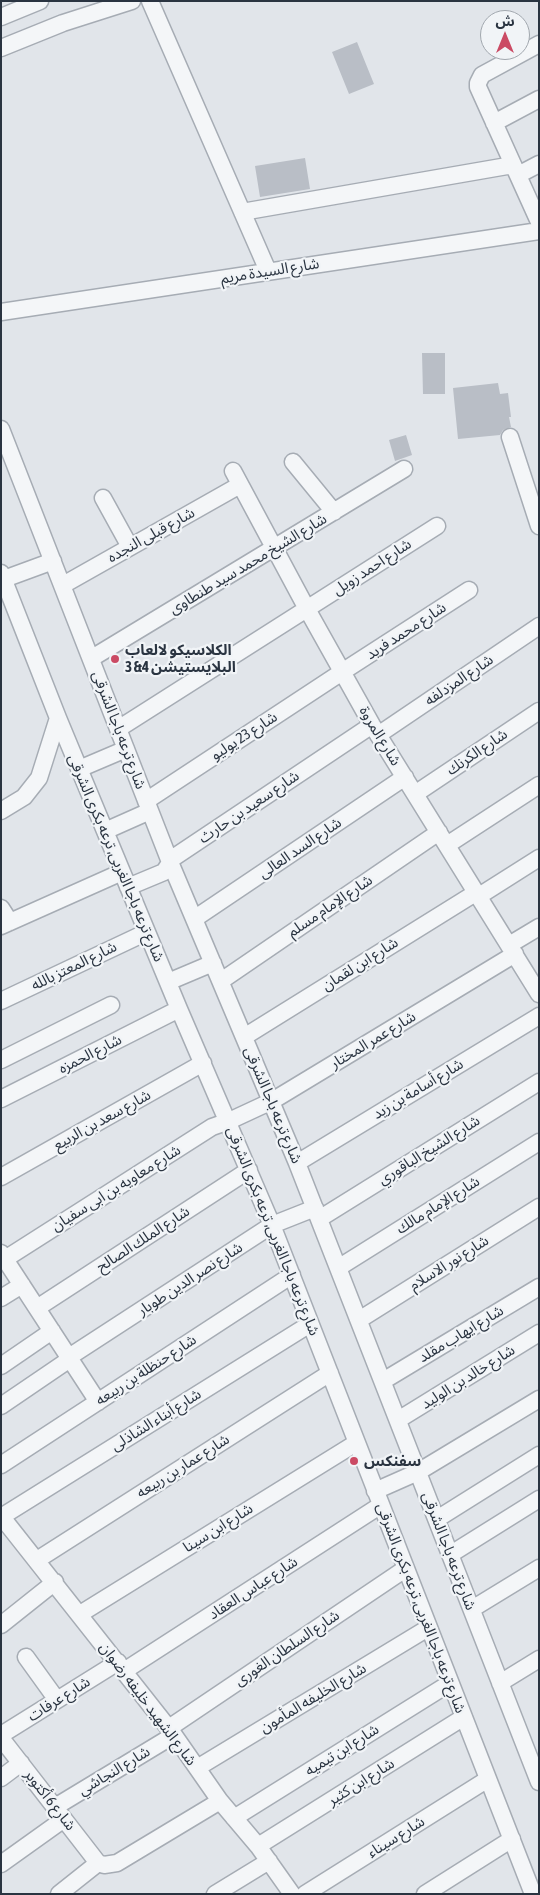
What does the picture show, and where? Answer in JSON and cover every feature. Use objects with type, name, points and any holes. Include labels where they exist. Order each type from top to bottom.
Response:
[{"type":"street","points":[[1,17],[40,1]]},
{"type":"street","points":[[1,48],[98,6],[132,1]]},
{"type":"street","points":[[150,1],[268,271]]},
{"type":"street","points":[[539,44],[482,75],[479,78],[478,87],[539,222]]},
{"type":"street","points":[[494,123],[539,98]]},
{"type":"street","points":[[242,212],[516,170],[539,164]]},
{"type":"street","name":"شارع السيدة مريم","points":[[1,312],[539,231]]},
{"type":"street","name":"شارع ترعه باجا الشرقى","points":[[1,429],[92,658],[170,862],[298,1163],[500,1683],[532,1745],[539,1782]]},
{"type":"street","points":[[510,437],[539,526]]},
{"type":"street","points":[[293,462],[334,512]]},
{"type":"street","name":"شارع الشيخ محمد سيد طنطاوى","points":[[92,658],[404,469]]},
{"type":"street","name":"شارع قبلى النجده","points":[[63,585],[130,547],[236,478]]},
{"type":"street","name":"شارع المروة","points":[[236,478],[375,730],[539,993]]},
{"type":"street","points":[[103,498],[130,547]]},
{"type":"street","name":"شارع احمد زويل","points":[[118,729],[438,526]]},
{"type":"street","points":[[2,576],[53,561]]},
{"type":"street","name":"شارع ترعه باجا الغربى, ترعه بكرى الشرقى","points":[[2,576],[146,932],[229,1121],[272,1225],[533,1894]]},
{"type":"street","name":"شارع محمد فريد","points":[[342,672],[469,590]]},
{"type":"street","name":"شارع المزدلفه","points":[[375,730],[539,626]]},
{"type":"street","name":"شارع 23 يوليو","points":[[105,831],[148,806],[342,672]]},
{"type":"street","name":"شارع الكرنك","points":[[415,794],[539,711]]},
{"type":"street","points":[[1,811],[24,797],[39,778],[58,718]]},
{"type":"street","name":"شارع سعيد بن حارث","points":[[128,887],[164,872],[173,858],[375,730]]},
{"type":"street","points":[[79,768],[126,749]]},
{"type":"street","name":"شارع السد العالى","points":[[194,919],[405,777]]},
{"type":"street","name":"شارع الإمام مسلم","points":[[221,981],[443,839],[539,785]]},
{"type":"street","name":"شارع ابن لقمان","points":[[244,1037],[539,858]]},
{"type":"street","points":[[1,908],[6,924],[122,872]]},
{"type":"street","name":"شارع عمر المختار","points":[[229,1121],[272,1102],[512,950],[539,927]]},
{"type":"street","name":"شارع المعتز بالله","points":[[1,1001],[146,932]]},
{"type":"street","points":[[168,982],[213,963]]},
{"type":"street","points":[[1,1060],[110,1005]]},
{"type":"street","name":"شارع الحمزه","points":[[1,1099],[179,1010]]},
{"type":"street","name":"شارع أسامة بن زيد","points":[[298,1163],[539,1016]]},
{"type":"street","name":"شارع سعد بن الربيع","points":[[1,1177],[203,1064]]},
{"type":"street","name":"شارع الشيخ الباقوري","points":[[317,1213],[539,1082]]},
{"type":"street","name":"شارع معاويه بن ابى سفيان","points":[[3,1256],[212,1127],[229,1121]]},
{"type":"street","name":"شارع الإمام مالك","points":[[338,1268],[539,1142]]},
{"type":"street","name":"شارع الملك الصالح","points":[[37,1308],[249,1170]]},
{"type":"street","name":"شارع نور الاسلام","points":[[359,1320],[539,1207]]},
{"type":"street","name":"شارع نصر الدين طوبار","points":[[1,1406],[70,1358],[272,1225],[317,1213]]},
{"type":"street","points":[[3,1256],[98,1402]]},
{"type":"street","name":"شارع حنظلة بن ربيعه","points":[[1,1465],[292,1275]]},
{"type":"street","points":[[1,1298],[22,1285]]},
{"type":"street","name":"شارع ايهاب مقلد","points":[[383,1381],[539,1287]]},
{"type":"street","name":"شارع أبناء الشاذلى","points":[[1,1516],[310,1324]]},
{"type":"street","points":[[1,1366],[52,1331]]},
{"type":"street","name":"شارع خالد بن الوليد","points":[[398,1420],[539,1333]]},
{"type":"street","name":"شارع عمار بن ربيعه","points":[[37,1560],[330,1373]]},
{"type":"street","name":"شارع عباس العقاد","points":[[121,1666],[418,1472],[539,1399]]},
{"type":"street","name":"شارع ابن سينا","points":[[80,1614],[356,1442]]},
{"type":"street","points":[[437,1519],[539,1455]]},
{"type":"street","points":[[451,1554],[539,1499]]},
{"type":"street","name":"شارع الشهيد خليفه رضوان","points":[[1,1516],[121,1666],[171,1731],[220,1801],[258,1846],[292,1894]]},
{"type":"street","name":"شارع السلطان الغورى","points":[[171,1731],[405,1568]]},
{"type":"street","points":[[472,1609],[539,1568]]},
{"type":"street","points":[[1,1626],[55,1582]]},
{"type":"street","name":"شارع الخليفه المأمون","points":[[197,1768],[428,1628]]},
{"type":"street","points":[[26,1657],[57,1700]]},
{"type":"street","points":[[500,1683],[539,1659]]},
{"type":"street","name":"شارع عرفات","points":[[1,1737],[57,1700],[121,1666]]},
{"type":"street","name":"شارع ابن تيميه","points":[[234,1818],[450,1683]]},
{"type":"street","name":"شارع ابن كثير","points":[[258,1846],[464,1717]]},
{"type":"street","name":"شارع النجاشي","points":[[1,1864],[60,1813],[171,1731]]},
{"type":"street","name":"شارع 6 أكتوبر","points":[[1,1737],[98,1863]]},
{"type":"street","points":[[1,1778],[21,1763]]},
{"type":"street","name":"شارع سيناء","points":[[305,1894],[488,1779]]},
{"type":"street","points":[[59,1894],[98,1863],[104,1865],[117,1863],[220,1801]]},
{"type":"street","points":[[425,1894],[512,1839]]},
{"type":"street","points":[[215,1894],[268,1861]]},
{"type":"building","points":[[357,42],[374,84],[349,94],[332,52]]},
{"type":"building","points":[[305,158],[310,189],[260,197],[255,166]]},
{"type":"building","points":[[422,353],[445,353],[445,394],[423,394]]},
{"type":"building","points":[[498,383],[500,394],[508,393],[511,427],[503,430],[500,435],[458,439],[453,388]]},
{"type":"building","points":[[406,435],[412,455],[395,461],[389,440]]},
{"type":"place","name":"الكلاسيكو لالعاب البلايستيشن 4& 3","points":[[115,659]]},
{"type":"place","name":"سفنكس","points":[[354,1461]]}]
